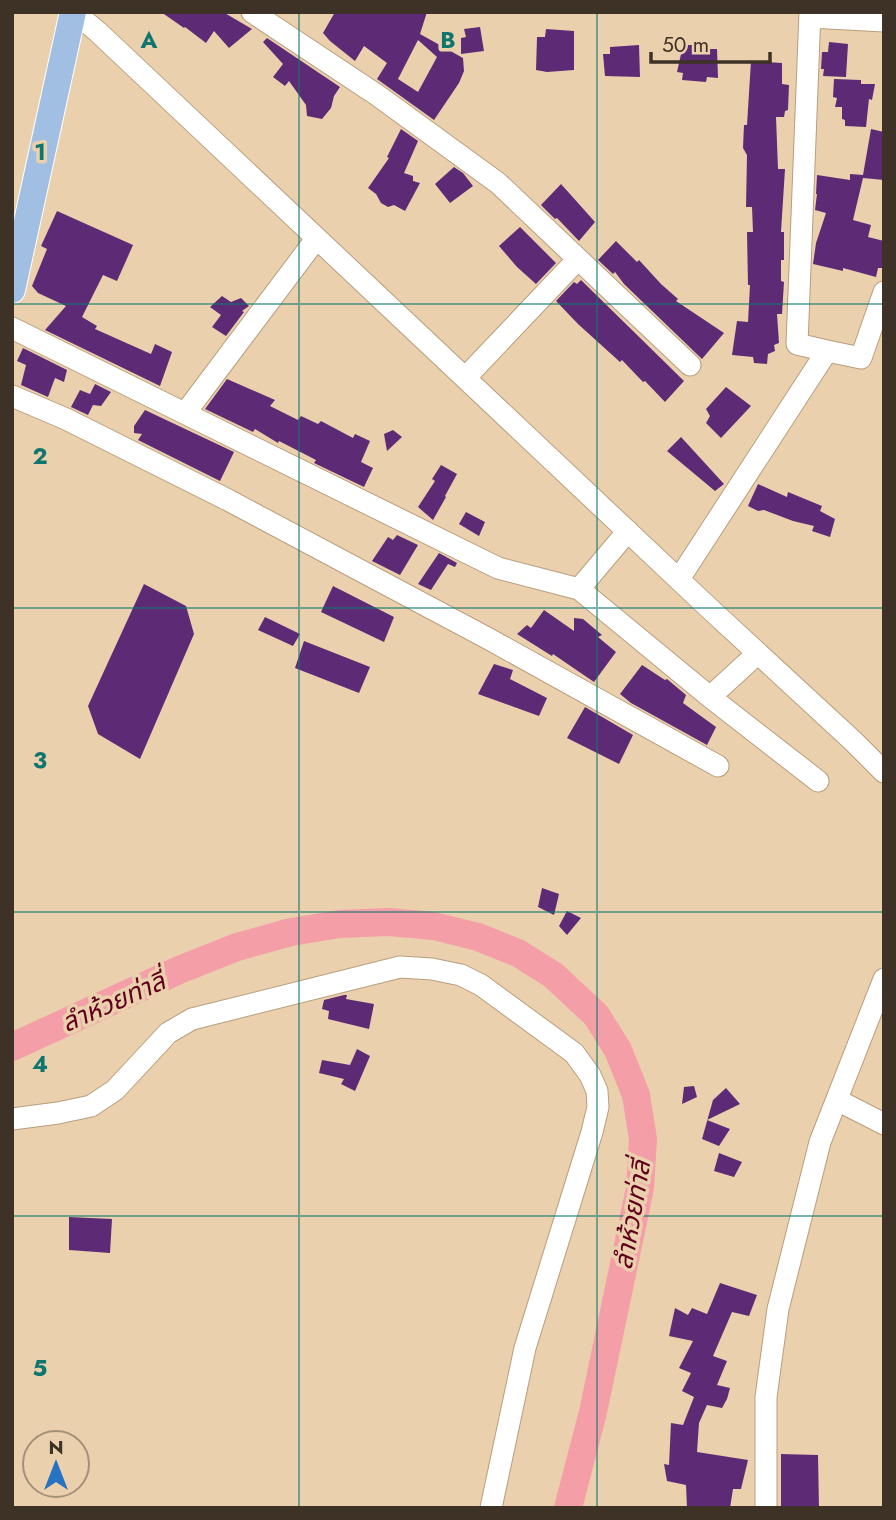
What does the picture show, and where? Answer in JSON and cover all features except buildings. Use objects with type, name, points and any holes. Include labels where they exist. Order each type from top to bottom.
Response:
[{"type":"main road","points":[[12,290],[15,260],[74,12]]},
{"type":"street","points":[[74,12],[758,653],[881,763]]},
{"type":"street","points":[[252,12],[377,95],[498,183],[690,365]]},
{"type":"street","points":[[884,21],[810,15],[797,345],[861,358],[884,292]]},
{"type":"street","points":[[186,412],[316,239]]},
{"type":"street","points":[[466,377],[578,260]]},
{"type":"street","points":[[12,327],[498,568],[579,589],[710,697],[818,781]]},
{"type":"street","points":[[679,579],[827,351]]},
{"type":"street","points":[[12,396],[66,419],[228,500],[489,639],[718,766]]},
{"type":"street","points":[[579,589],[628,531]]},
{"type":"street","points":[[710,697],[758,653]]},
{"type":"street","points":[[12,1119],[91,1106],[116,1090],[168,1033],[192,1019],[400,967],[432,969],[461,975],[481,985],[574,1053],[594,1083],[598,1107],[525,1348],[491,1508]]},
{"type":"street","points":[[766,1508],[766,1397],[778,1309],[820,1142],[884,979]]},
{"type":"street","points":[[837,1100],[884,1124]]},
{"type":"waterway","name":"ลำห้วยท่าลี่","points":[[12,1047],[179,970],[237,947],[291,932],[340,924],[389,922],[434,926],[478,937],[518,953],[553,975],[596,1015],[618,1050],[636,1095],[643,1139],[640,1188],[593,1412],[568,1508]]}]
